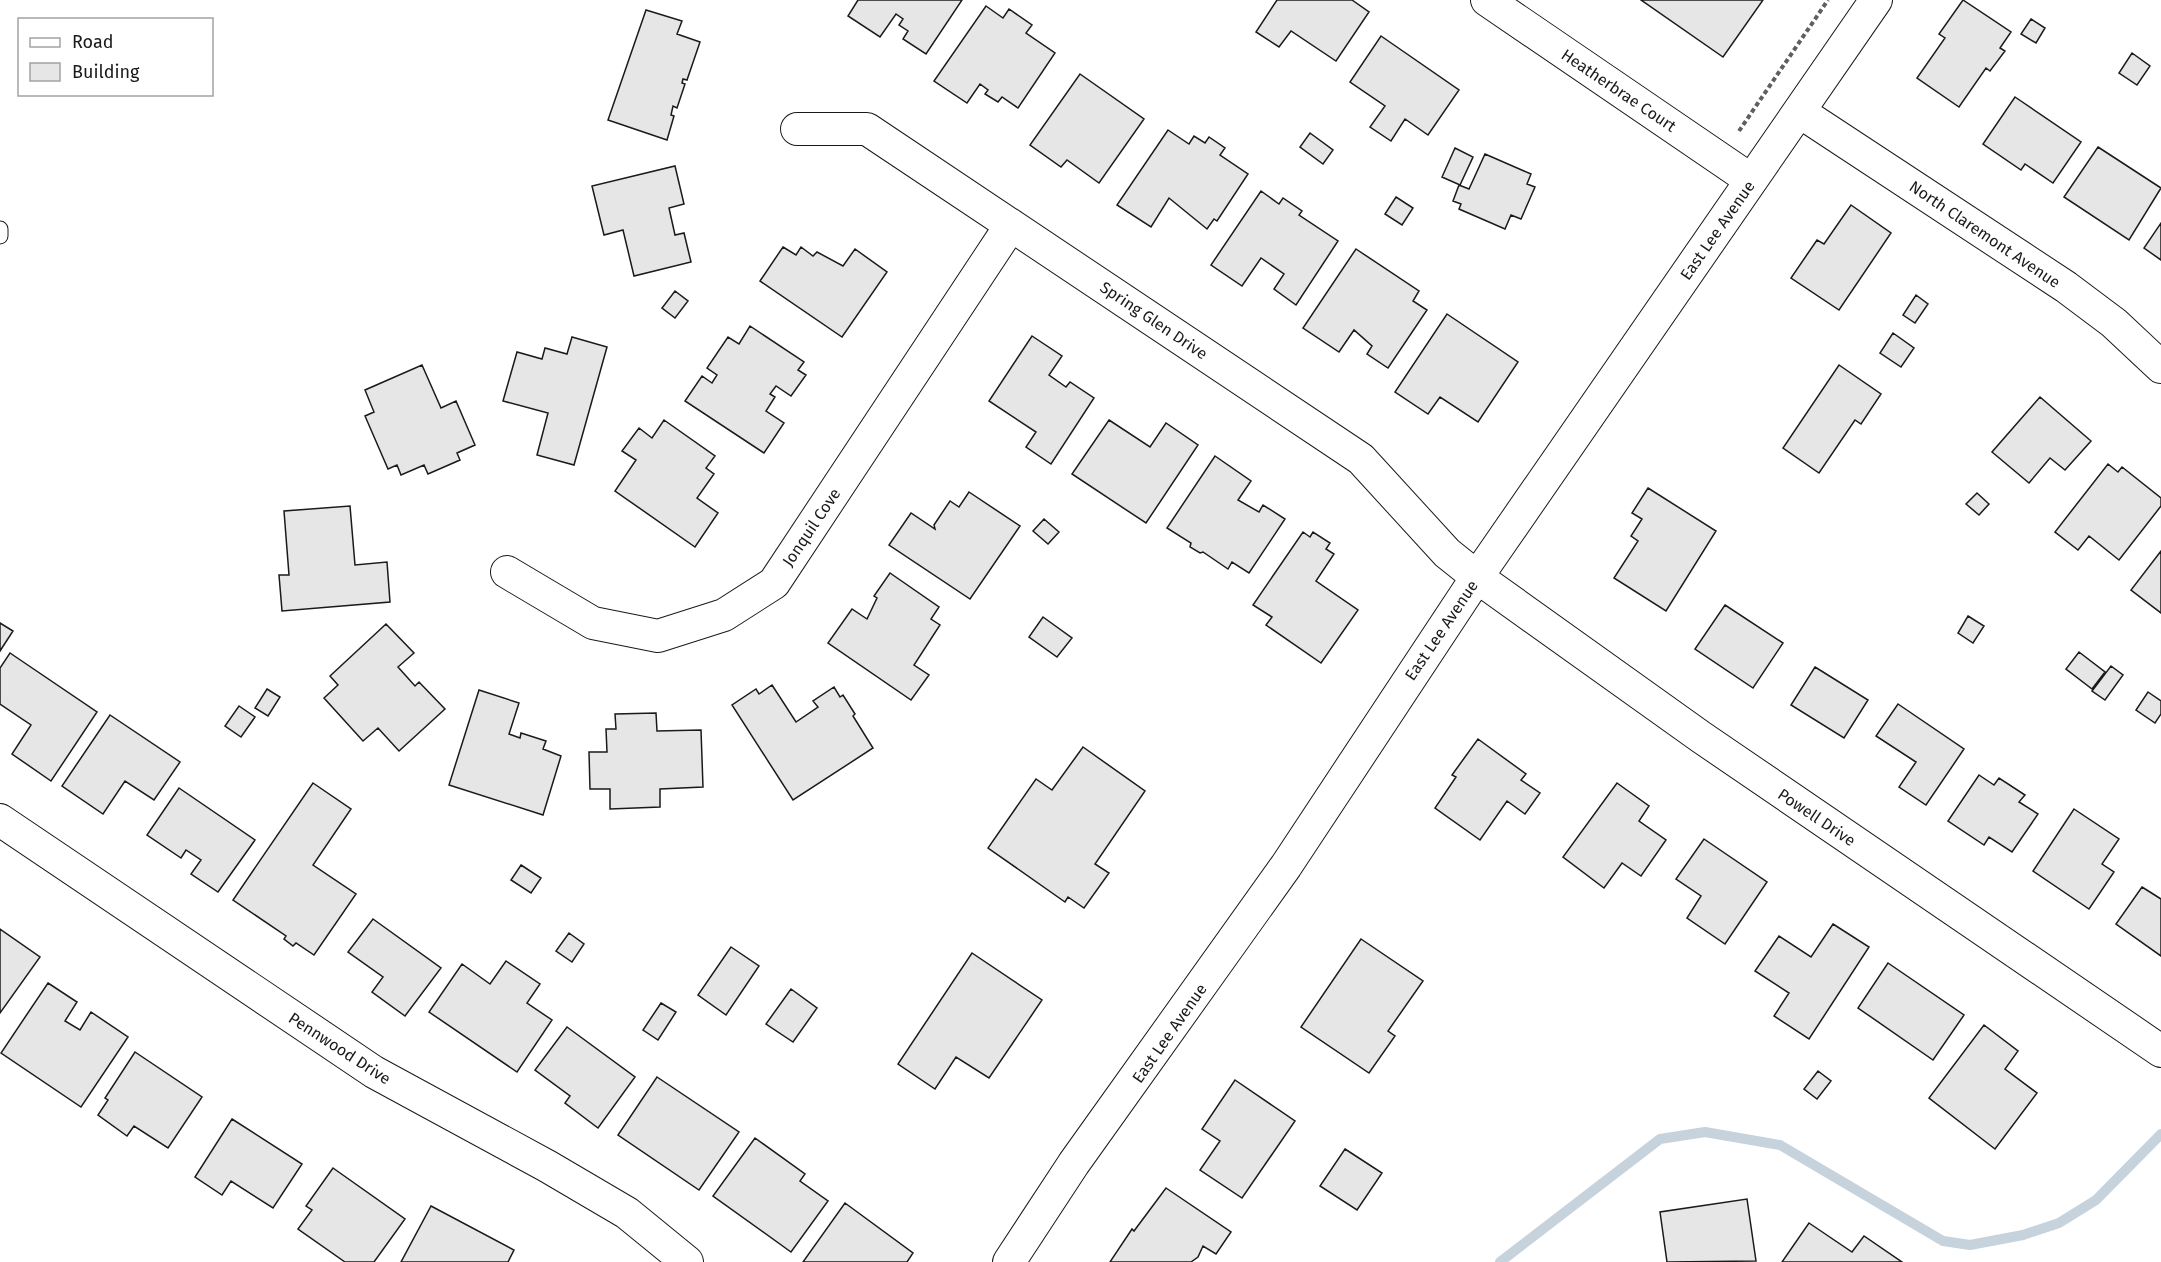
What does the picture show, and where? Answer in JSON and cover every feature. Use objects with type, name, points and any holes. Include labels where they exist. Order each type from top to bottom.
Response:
[{"type":"street","name":"Heatherbrae Court","points":[[1487,0],[1751,180]]},
{"type":"street","name":"East Lee Avenue","points":[[1009,1262],[1074,1163],[1287,866],[1477,576],[1876,0]]},
{"type":"street","name":"North Claremont Avenue","points":[[1800,112],[2066,287],[2114,323],[2161,367]]},
{"type":"street","name":"Spring Glen Drive","points":[[797,129],[867,129],[1361,459],[1447,553],[1477,576]]},
{"type":"street","name":"Jonquil Cove","points":[[507,572],[593,623],[658,636],[724,615],[774,583],[1011,225]]},
{"type":"street","name":"Powell Drive","points":[[1477,576],[1701,737],[2161,1051]]},
{"type":"street","name":"Pennwood Drive","points":[[0,820],[374,1072],[547,1166],[627,1213],[687,1262]]},
{"type":"lane","points":[[0,230],[0,236]]},
{"type":"path","points":[[1737,134],[1828,0]]},
{"type":"building","points":[[858,0],[962,0],[926,54],[903,39],[908,31],[899,25],[903,19],[896,14],[880,37],[848,16]]},
{"type":"building","points":[[1277,0],[1352,0],[1369,12],[1336,61],[1291,31],[1279,47],[1256,32]]},
{"type":"building","points":[[1641,0],[1763,0],[1723,57]]},
{"type":"building","points":[[1963,0],[2011,32],[2000,48],[2005,51],[1990,71],[1986,68],[1959,107],[1917,78],[1945,38],[1939,34]]},
{"type":"building","points":[[986,6],[1003,18],[1009,9],[1032,25],[1026,33],[1055,53],[1018,108],[1002,97],[998,102],[985,94],[988,90],[980,84],[967,103],[934,81]]},
{"type":"building","points":[[646,10],[682,21],[677,34],[700,42],[687,80],[683,79],[682,83],[685,84],[677,108],[673,106],[671,115],[674,116],[667,140],[608,120]]},
{"type":"building","points":[[2031,19],[2045,28],[2036,43],[2021,34]]},
{"type":"building","points":[[1381,36],[1459,90],[1428,135],[1405,119],[1391,141],[1370,127],[1385,106],[1350,82]]},
{"type":"building","points":[[2132,53],[2150,66],[2137,85],[2119,73]]},
{"type":"building","points":[[1080,74],[1144,119],[1099,183],[1067,160],[1061,167],[1030,145]]},
{"type":"building","points":[[2015,97],[2081,142],[2053,183],[2025,164],[2021,170],[1983,144]]},
{"type":"building","points":[[1168,130],[1189,144],[1194,136],[1205,143],[1209,137],[1225,148],[1220,155],[1248,174],[1217,221],[1214,219],[1207,229],[1169,198],[1151,227],[1117,205]]},
{"type":"building","points":[[1310,133],[1333,150],[1323,164],[1300,147]]},
{"type":"building","points":[[2098,147],[2161,188],[2129,240],[2064,197]]},
{"type":"building","points":[[1455,148],[1473,157],[1460,185],[1442,177]]},
{"type":"building","points":[[1485,154],[1531,174],[1527,184],[1535,187],[1521,219],[1511,215],[1505,229],[1459,209],[1461,204],[1453,201],[1459,185],[1469,189]]},
{"type":"building","points":[[675,166],[684,204],[669,208],[675,235],[684,233],[691,262],[634,276],[623,230],[604,235],[592,186]]},
{"type":"building","points":[[1261,191],[1279,204],[1283,198],[1302,211],[1299,215],[1338,241],[1296,305],[1274,289],[1284,274],[1261,258],[1242,286],[1211,265]]},
{"type":"building","points":[[1396,197],[1413,208],[1402,225],[1385,214]]},
{"type":"building","points":[[1851,205],[1891,233],[1839,310],[1791,278],[1817,240],[1824,244]]},
{"type":"building","points":[[2161,223],[2161,260],[2144,248]]},
{"type":"building","points":[[783,247],[796,255],[801,247],[813,256],[817,252],[843,266],[855,249],[887,272],[842,337],[760,281]]},
{"type":"building","points":[[1356,249],[1419,291],[1413,301],[1427,310],[1388,368],[1367,354],[1372,346],[1354,330],[1339,352],[1303,328]]},
{"type":"building","points":[[675,291],[688,301],[675,318],[662,308]]},
{"type":"building","points":[[1916,295],[1928,304],[1915,323],[1903,315]]},
{"type":"building","points":[[1447,314],[1518,362],[1478,422],[1440,397],[1428,414],[1395,392]]},
{"type":"building","points":[[750,326],[804,362],[798,370],[806,375],[791,396],[776,386],[770,394],[775,397],[766,411],[784,423],[764,453],[685,401],[702,376],[712,383],[717,375],[707,368],[728,337],[739,344]]},
{"type":"building","points":[[1893,333],[1914,348],[1901,367],[1880,353]]},
{"type":"building","points":[[1032,336],[1062,356],[1049,375],[1066,387],[1070,382],[1094,398],[1051,464],[1026,447],[1036,432],[989,401]]},
{"type":"building","points":[[572,337],[607,347],[574,465],[537,455],[548,413],[503,401],[517,352],[542,359],[545,348],[567,354]]},
{"type":"building","points":[[422,365],[441,408],[456,401],[475,445],[457,453],[460,460],[428,474],[424,465],[401,475],[397,465],[388,469],[365,416],[374,412],[365,390]]},
{"type":"building","points":[[1839,365],[1881,394],[1861,424],[1855,420],[1819,473],[1783,448]]},
{"type":"building","points":[[2040,397],[2091,441],[2065,470],[2050,458],[2029,483],[1992,452]]},
{"type":"building","points":[[664,420],[715,456],[706,468],[714,474],[697,498],[718,513],[695,547],[615,491],[636,460],[622,451],[639,428],[652,438]]},
{"type":"building","points":[[1109,420],[1150,447],[1166,423],[1198,445],[1146,523],[1072,474]]},
{"type":"building","points":[[1215,456],[1251,481],[1238,500],[1259,512],[1263,505],[1285,519],[1249,573],[1232,562],[1228,569],[1203,552],[1200,553],[1190,547],[1191,543],[1167,528]]},
{"type":"building","points":[[2108,464],[2118,472],[2122,467],[2161,498],[2161,506],[2119,560],[2089,536],[2078,550],[2055,532]]},
{"type":"building","points":[[1648,488],[1716,531],[1666,611],[1614,578],[1638,541],[1631,536],[1642,519],[1632,513]]},
{"type":"building","points":[[969,492],[1020,526],[970,599],[889,545],[911,513],[935,529],[934,525],[950,501],[959,507]]},
{"type":"building","points":[[1977,493],[1989,504],[1979,515],[1966,504]]},
{"type":"building","points":[[350,506],[355,565],[387,562],[390,602],[282,611],[279,575],[289,575],[284,511]]},
{"type":"building","points":[[1044,519],[1059,532],[1048,544],[1033,531]]},
{"type":"building","points":[[1303,532],[1310,537],[1313,532],[1330,543],[1326,549],[1334,554],[1316,581],[1358,610],[1321,663],[1266,625],[1272,617],[1253,605]]},
{"type":"building","points":[[2161,551],[2161,613],[2131,590]]},
{"type":"building","points":[[890,573],[939,607],[931,619],[940,625],[914,665],[929,675],[911,700],[828,643],[852,609],[867,619],[877,598],[874,596]]},
{"type":"building","points":[[1725,605],[1783,643],[1753,688],[1695,649]]},
{"type":"building","points":[[1968,616],[1984,626],[1973,643],[1958,633]]},
{"type":"building","points":[[1043,617],[1072,638],[1057,657],[1029,637]]},
{"type":"building","points":[[0,623],[13,631],[0,651]]},
{"type":"building","points":[[386,624],[414,653],[398,667],[415,686],[419,682],[445,709],[399,751],[378,728],[363,741],[324,698],[338,685],[330,676]]},
{"type":"building","points":[[2079,652],[2105,672],[2092,689],[2066,669]]},
{"type":"building","points":[[10,653],[97,712],[51,781],[12,754],[31,725],[0,704],[0,668]]},
{"type":"building","points":[[2111,666],[2123,675],[2105,700],[2092,691]]},
{"type":"building","points":[[1815,667],[1868,700],[1844,738],[1791,705]]},
{"type":"building","points":[[772,685],[796,722],[818,707],[813,701],[834,687],[840,697],[843,695],[873,748],[793,800],[732,705],[756,689],[759,694]]},
{"type":"building","points":[[267,689],[280,697],[268,716],[255,708]]},
{"type":"building","points":[[479,690],[519,703],[509,734],[520,738],[521,733],[546,741],[543,749],[561,756],[543,815],[449,785]]},
{"type":"building","points":[[2148,692],[2161,701],[2161,714],[2155,723],[2136,710]]},
{"type":"building","points":[[1898,704],[1964,749],[1926,805],[1899,787],[1916,762],[1876,736]]},
{"type":"building","points":[[239,706],[255,717],[241,737],[225,726]]},
{"type":"building","points":[[656,713],[657,731],[701,730],[703,787],[660,789],[660,807],[610,809],[610,789],[590,789],[589,752],[607,752],[606,729],[616,729],[615,714]]},
{"type":"building","points":[[110,715],[180,762],[154,800],[125,781],[103,814],[62,786]]},
{"type":"building","points":[[1478,739],[1526,774],[1521,780],[1540,793],[1525,814],[1507,801],[1480,840],[1435,808],[1456,777],[1452,775]]},
{"type":"building","points":[[1083,747],[1145,791],[1095,864],[1109,873],[1084,908],[1068,897],[1065,902],[988,848],[1036,779],[1052,790]]},
{"type":"building","points":[[1979,775],[1994,785],[1999,778],[2025,795],[2019,802],[2038,814],[2012,852],[1989,837],[1984,845],[1948,821]]},
{"type":"building","points":[[313,783],[351,809],[313,865],[356,894],[314,955],[296,943],[293,946],[284,939],[286,936],[233,900]]},
{"type":"building","points":[[1617,783],[1649,806],[1639,821],[1666,840],[1641,876],[1622,863],[1604,888],[1563,857]]},
{"type":"building","points":[[179,788],[255,840],[218,892],[191,874],[201,860],[186,850],[181,858],[147,835]]},
{"type":"building","points":[[2074,809],[2119,839],[2102,864],[2114,872],[2089,909],[2033,871]]},
{"type":"building","points":[[1704,839],[1767,882],[1725,944],[1687,918],[1701,896],[1676,879]]},
{"type":"building","points":[[521,865],[541,878],[531,893],[511,880]]},
{"type":"building","points":[[2142,887],[2161,899],[2161,956],[2116,924]]},
{"type":"building","points":[[373,919],[441,968],[405,1016],[372,992],[383,977],[348,952]]},
{"type":"building","points":[[1833,924],[1869,947],[1809,1039],[1774,1016],[1789,993],[1755,971],[1779,936],[1811,957]]},
{"type":"building","points":[[0,929],[40,957],[0,1013]]},
{"type":"building","points":[[569,933],[584,944],[572,962],[556,951]]},
{"type":"building","points":[[1361,939],[1423,981],[1388,1031],[1395,1036],[1369,1073],[1301,1027]]},
{"type":"building","points":[[731,947],[759,966],[726,1015],[698,995]]},
{"type":"building","points":[[972,953],[1042,1000],[989,1078],[956,1057],[935,1089],[898,1064]]},
{"type":"building","points":[[506,961],[540,984],[527,1003],[552,1020],[517,1072],[429,1012],[462,964],[490,984]]},
{"type":"building","points":[[1888,963],[1964,1015],[1933,1060],[1858,1008]]},
{"type":"building","points":[[48,983],[77,1002],[65,1021],[80,1030],[91,1012],[128,1037],[81,1107],[1,1053]]},
{"type":"building","points":[[791,989],[817,1008],[793,1042],[766,1024]]},
{"type":"building","points":[[661,1003],[676,1012],[658,1040],[643,1030]]},
{"type":"building","points":[[1984,1025],[2018,1051],[2005,1069],[2037,1093],[1995,1149],[1929,1098]]},
{"type":"building","points":[[567,1027],[635,1077],[598,1128],[565,1103],[570,1096],[535,1070]]},
{"type":"building","points":[[135,1052],[202,1097],[168,1148],[134,1126],[127,1136],[98,1115],[108,1100],[105,1098]]},
{"type":"building","points":[[1818,1071],[1831,1081],[1817,1099],[1804,1089]]},
{"type":"building","points":[[657,1077],[739,1132],[699,1190],[618,1135]]},
{"type":"building","points":[[1235,1080],[1295,1121],[1242,1198],[1200,1170],[1220,1141],[1202,1129]]},
{"type":"building","points":[[232,1119],[302,1164],[273,1208],[231,1181],[222,1195],[195,1177]]},
{"type":"building","points":[[755,1138],[805,1174],[800,1181],[828,1201],[791,1252],[713,1196]]},
{"type":"building","points":[[1345,1149],[1382,1173],[1357,1210],[1320,1186]]},
{"type":"building","points":[[333,1168],[405,1219],[374,1262],[345,1262],[298,1229],[312,1210],[306,1206]]},
{"type":"building","points":[[1166,1188],[1231,1232],[1216,1254],[1203,1246],[1198,1257],[1191,1262],[1110,1262],[1132,1229],[1134,1231]]},
{"type":"building","points":[[1747,1199],[1756,1261],[1667,1262],[1660,1212]]},
{"type":"building","points":[[845,1203],[913,1253],[907,1262],[803,1262]]},
{"type":"building","points":[[431,1206],[514,1250],[508,1262],[401,1262]]},
{"type":"building","points":[[1809,1223],[1852,1252],[1864,1236],[1902,1262],[1782,1262]]},
{"type":"waterway","points":[[1500,1262],[1660,1139],[1705,1132],[1780,1145],[1943,1241],[1970,1245],[2023,1235],[2059,1223],[2096,1200],[2161,1134]]}]
